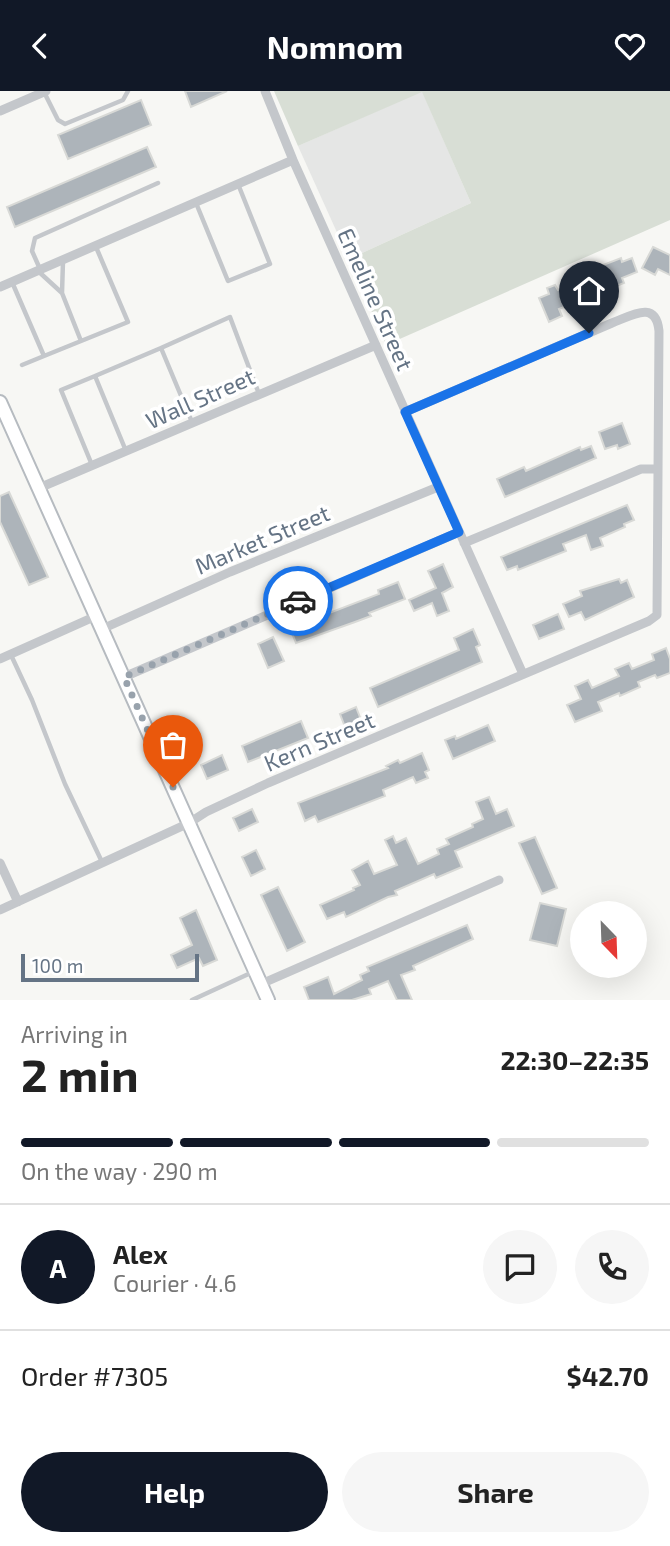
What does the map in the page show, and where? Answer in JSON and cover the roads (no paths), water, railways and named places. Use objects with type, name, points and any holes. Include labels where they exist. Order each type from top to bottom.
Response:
[{"type":"street","points":[[0,111],[45,91]]},
{"type":"street","name":"Emeline Street","points":[[265,91],[293,160],[523,674]]},
{"type":"street","points":[[0,287],[293,160]]},
{"type":"street","points":[[405,412],[641,312],[648,311],[653,314],[658,323],[658,469],[641,469],[464,543]]},
{"type":"street","name":"Wall Street","points":[[39,488],[376,345]]},
{"type":"street","points":[[1,409],[39,488],[268,1000]]},
{"type":"street","name":"Kern Street","points":[[0,911],[268,783],[649,621],[657,615],[658,469]]},
{"type":"street","name":"Market Street","points":[[102,629],[230,572],[438,487]]},
{"type":"street","points":[[124,677],[459,532]]},
{"type":"street","points":[[0,659],[96,616]]},
{"type":"street","points":[[0,863],[18,902]]},
{"type":"street","points":[[261,984],[499,880]]},
{"type":"lane","points":[[45,91],[58,120],[65,124],[123,100],[128,91]]},
{"type":"lane","points":[[62,293],[39,270],[32,251],[35,238],[158,183]]},
{"type":"lane","points":[[196,202],[228,281],[270,264],[238,184]]},
{"type":"lane","points":[[22,365],[128,322],[96,246]]},
{"type":"lane","points":[[63,260],[62,293],[81,341]]},
{"type":"lane","points":[[12,282],[44,356]]},
{"type":"lane","points":[[93,465],[61,390],[230,317],[259,394]]},
{"type":"lane","points":[[161,348],[192,423]]},
{"type":"lane","points":[[95,376],[126,451]]},
{"type":"lane","points":[[11,654],[65,784],[103,863]]},
{"type":"lane","points":[[192,1000],[255,971]]}]
